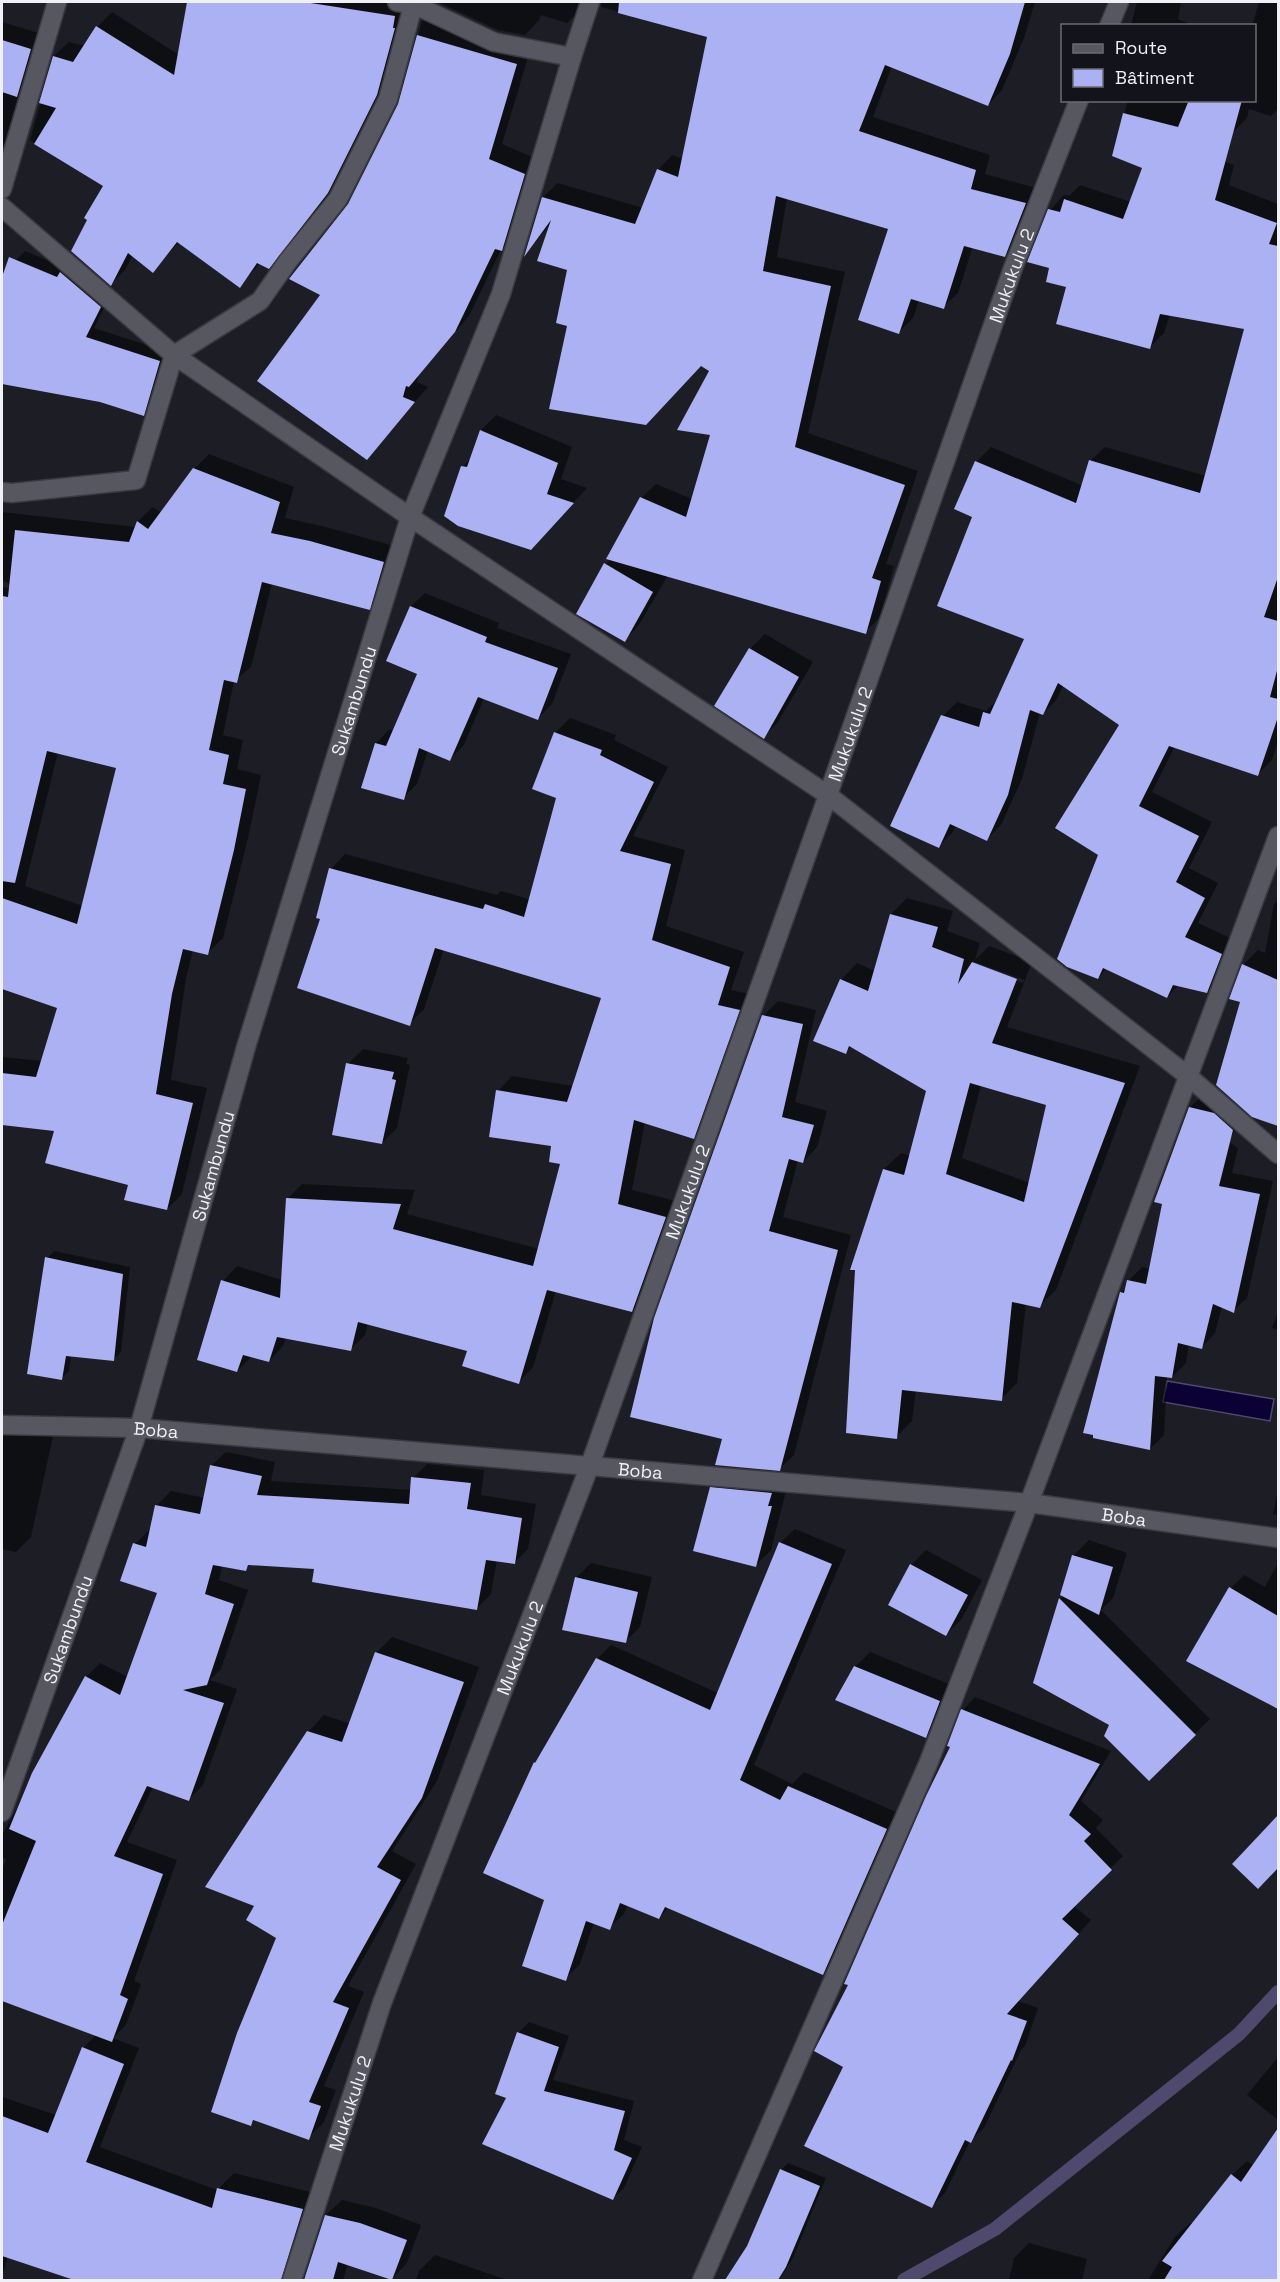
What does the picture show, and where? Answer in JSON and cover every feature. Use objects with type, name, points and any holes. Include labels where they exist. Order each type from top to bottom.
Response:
[{"type":"street","points":[[2,189],[57,2]]},
{"type":"street","points":[[2,492],[12,493],[136,480],[174,355],[260,301],[288,261],[338,199],[388,99],[408,2],[494,42],[572,57]]},
{"type":"street","name":"Sukambundu","points":[[2,1812],[139,1428],[246,1047],[410,517],[501,294],[590,2]]},
{"type":"street","points":[[1110,24],[1119,2]]},
{"type":"street","name":"Mukukulu 2","points":[[292,2280],[382,2003],[590,1465],[1013,268],[1078,102]]},
{"type":"street","points":[[2,207],[174,355],[410,517],[828,795],[1188,1076],[1278,1155]]},
{"type":"street","points":[[702,2280],[928,1764],[1029,1503],[1278,836]]},
{"type":"street","name":"Boba","points":[[2,1425],[139,1428],[1029,1503],[1278,1538]]},
{"type":"shaded area","points":[[1167,1381],[1274,1399],[1270,1421],[1163,1402]]},
{"type":"building","points":[[187,2],[304,2],[395,16],[393,28],[395,28],[377,95],[328,193],[269,269],[257,263],[240,288],[177,242],[153,273],[128,253],[111,286],[71,251],[87,220],[84,218],[103,186],[34,144],[56,108],[39,103],[53,56],[73,62],[96,26],[174,75]]},
{"type":"building","points":[[619,2],[1025,2],[1010,54],[988,106],[885,65],[859,131],[976,170],[971,189],[1026,203],[1005,257],[964,246],[944,309],[911,299],[899,334],[858,320],[888,229],[776,196],[763,271],[831,286],[795,447],[905,485],[872,578],[881,581],[866,634],[606,559],[640,497],[686,517],[710,435],[677,430],[709,371],[701,366],[646,425],[549,409],[567,326],[556,323],[567,270],[537,261],[551,220],[524,257],[542,197],[635,224],[657,169],[678,177],[707,37],[618,13]]},
{"type":"building","points":[[417,35],[517,64],[489,159],[525,174],[502,251],[495,249],[455,332],[409,387],[406,386],[403,397],[415,402],[367,460],[257,381],[320,295],[289,279],[348,204],[398,104]]},
{"type":"building","points":[[2,40],[31,49],[17,97],[2,92]]},
{"type":"building","points":[[1188,102],[1241,102],[1215,200],[1277,223],[1269,244],[1278,246],[1278,577],[1264,617],[1278,621],[1278,667],[1270,697],[1278,699],[1278,717],[1258,776],[1169,746],[1139,806],[1199,836],[1176,882],[1205,898],[1185,937],[1222,954],[1207,993],[1173,985],[1167,998],[1103,968],[1098,979],[1067,967],[1057,959],[1098,855],[1055,828],[1119,725],[1058,683],[1043,715],[1030,710],[1008,795],[987,841],[950,824],[939,848],[890,826],[941,715],[979,727],[983,712],[990,714],[1024,639],[937,606],[972,517],[954,509],[975,461],[1076,503],[1089,460],[1200,493],[1244,329],[1160,314],[1150,349],[1056,324],[1066,287],[1046,282],[1049,268],[1027,262],[1048,209],[1060,212],[1064,199],[1123,219],[1142,168],[1112,156],[1123,113],[1178,127]]},
{"type":"building","points":[[9,257],[57,277],[60,272],[101,307],[86,337],[160,361],[144,416],[100,402],[2,384],[2,277]]},
{"type":"building","points":[[480,430],[558,463],[547,494],[574,503],[531,550],[458,526],[444,516],[461,466],[467,467]]},
{"type":"building","points":[[193,468],[280,502],[271,533],[310,541],[384,562],[370,610],[262,582],[237,683],[224,680],[209,750],[229,755],[223,784],[246,789],[234,850],[208,955],[183,949],[172,994],[156,1094],[193,1103],[167,1210],[124,1200],[128,1185],[45,1163],[54,1131],[2,1125],[2,1073],[36,1077],[57,1008],[2,989],[2,898],[77,924],[116,768],[47,751],[15,883],[2,881],[2,596],[8,597],[15,530],[129,542],[137,521],[148,529]]},
{"type":"building","points":[[604,563],[653,592],[625,642],[576,614]]},
{"type":"building","points":[[410,606],[487,637],[485,642],[558,668],[538,720],[478,697],[450,761],[419,748],[404,800],[361,788],[375,743],[386,746],[417,674],[386,661]]},
{"type":"building","points":[[749,648],[799,677],[764,739],[714,706]]},
{"type":"building","points":[[554,732],[602,750],[600,755],[654,782],[620,851],[671,864],[652,940],[730,967],[718,1005],[740,1010],[694,1139],[634,1120],[618,1204],[666,1217],[632,1312],[547,1290],[519,1384],[462,1366],[467,1351],[358,1322],[351,1351],[277,1337],[269,1362],[243,1355],[237,1372],[197,1360],[221,1280],[280,1298],[286,1198],[401,1204],[393,1229],[533,1266],[560,1164],[549,1162],[551,1146],[489,1137],[496,1090],[567,1102],[601,998],[435,948],[410,1026],[297,988],[320,919],[316,918],[329,868],[483,909],[485,904],[524,917],[556,798],[532,789]]},
{"type":"building","points":[[890,914],[938,927],[932,947],[964,959],[958,984],[972,962],[1017,979],[992,1043],[1125,1083],[1040,1308],[1012,1302],[1002,1401],[902,1390],[897,1439],[846,1433],[855,1270],[850,1270],[883,1169],[904,1175],[926,1091],[849,1046],[846,1054],[813,1041],[840,979],[868,991]],"holes":[[[970,1083],[1046,1105],[1024,1202],[946,1174]]]},
{"type":"building","points":[[1242,964],[1278,980],[1278,1126],[1252,1117],[1216,1085],[1240,1002],[1229,999]]},
{"type":"building","points":[[762,1015],[803,1024],[782,1117],[814,1125],[803,1163],[789,1159],[769,1231],[838,1250],[780,1471],[715,1465],[722,1439],[630,1417],[654,1318]]},
{"type":"building","points":[[346,1063],[394,1072],[392,1079],[396,1080],[382,1144],[332,1135]]},
{"type":"building","points":[[1189,1107],[1214,1113],[1233,1130],[1219,1186],[1260,1194],[1234,1313],[1213,1304],[1202,1349],[1178,1343],[1172,1378],[1155,1376],[1150,1450],[1093,1438],[1093,1435],[1083,1433],[1120,1292],[1124,1293],[1127,1280],[1146,1284],[1162,1204],[1154,1202]]},
{"type":"building","points":[[45,1257],[123,1274],[114,1361],[66,1356],[62,1380],[27,1374]]},
{"type":"building","points":[[210,1465],[262,1476],[257,1495],[409,1504],[411,1477],[471,1483],[467,1509],[522,1518],[515,1564],[486,1560],[477,1610],[312,1582],[314,1569],[248,1565],[246,1571],[213,1565],[205,1594],[234,1604],[207,1685],[183,1690],[224,1703],[189,1801],[147,1786],[114,1856],[163,1874],[120,1995],[128,1999],[112,2042],[2,2001],[2,1925],[36,1841],[9,1829],[32,1773],[85,1676],[120,1695],[157,1593],[120,1581],[133,1543],[146,1547],[155,1505],[200,1514]]},
{"type":"building","points":[[710,1487],[772,1493],[768,1506],[772,1506],[756,1567],[693,1551]]},
{"type":"building","points":[[779,1542],[832,1564],[740,1780],[780,1800],[788,1786],[887,1829],[823,1975],[665,1907],[659,1919],[620,1903],[610,1930],[586,1921],[566,1981],[522,1966],[544,1900],[483,1873],[534,1762],[596,1658],[710,1710]]},
{"type":"building","points":[[1072,1555],[1113,1567],[1099,1615],[1060,1595]]},
{"type":"building","points":[[910,1564],[968,1595],[946,1636],[888,1605]]},
{"type":"building","points":[[575,1577],[638,1592],[626,1643],[562,1630]]},
{"type":"building","points":[[1229,1587],[1278,1616],[1278,1709],[1186,1661]]},
{"type":"building","points":[[1059,1598],[1196,1735],[1149,1781],[1104,1736],[1109,1725],[1033,1683]]},
{"type":"building","points":[[375,1652],[464,1682],[422,1798],[377,1867],[401,1880],[333,2002],[349,2008],[309,2102],[321,2106],[309,2140],[253,2120],[251,2126],[211,2112],[237,2033],[276,1938],[246,1920],[254,1906],[205,1887],[307,1731],[342,1742]]},
{"type":"building","points":[[854,1666],[940,1701],[926,1738],[835,1700]]},
{"type":"building","points":[[961,1709],[1100,1764],[1069,1815],[1091,1834],[1084,1841],[1112,1870],[1062,1919],[1079,1934],[1007,2014],[1027,2021],[1012,2061],[971,2143],[965,2140],[932,2208],[804,2146],[843,2067],[814,2051],[848,1985],[844,1984],[926,1796],[950,1747],[947,1746]]},
{"type":"building","points":[[1278,1815],[1278,1868],[1258,1889],[1232,1864]]},
{"type":"building","points":[[517,2032],[559,2047],[544,2091],[625,2111],[614,2150],[632,2158],[613,2200],[482,2144],[506,2098],[495,2094]]},
{"type":"building","points":[[82,2047],[124,2064],[86,2162],[212,2208],[217,2188],[303,2209],[281,2280],[74,2280],[2,2256],[2,2116],[48,2133]]},
{"type":"building","points":[[1278,2128],[1278,2280],[1164,2280],[1172,2267],[1162,2261],[1231,2174],[1241,2182]]},
{"type":"building","points":[[780,2169],[820,2186],[786,2267],[778,2280],[725,2280],[747,2246]]},
{"type":"building","points":[[325,2215],[360,2223],[407,2240],[392,2280],[338,2262],[333,2280],[304,2280]]},
{"type":"waterway","points":[[904,2280],[995,2229],[1239,2034],[1278,1992]]}]
